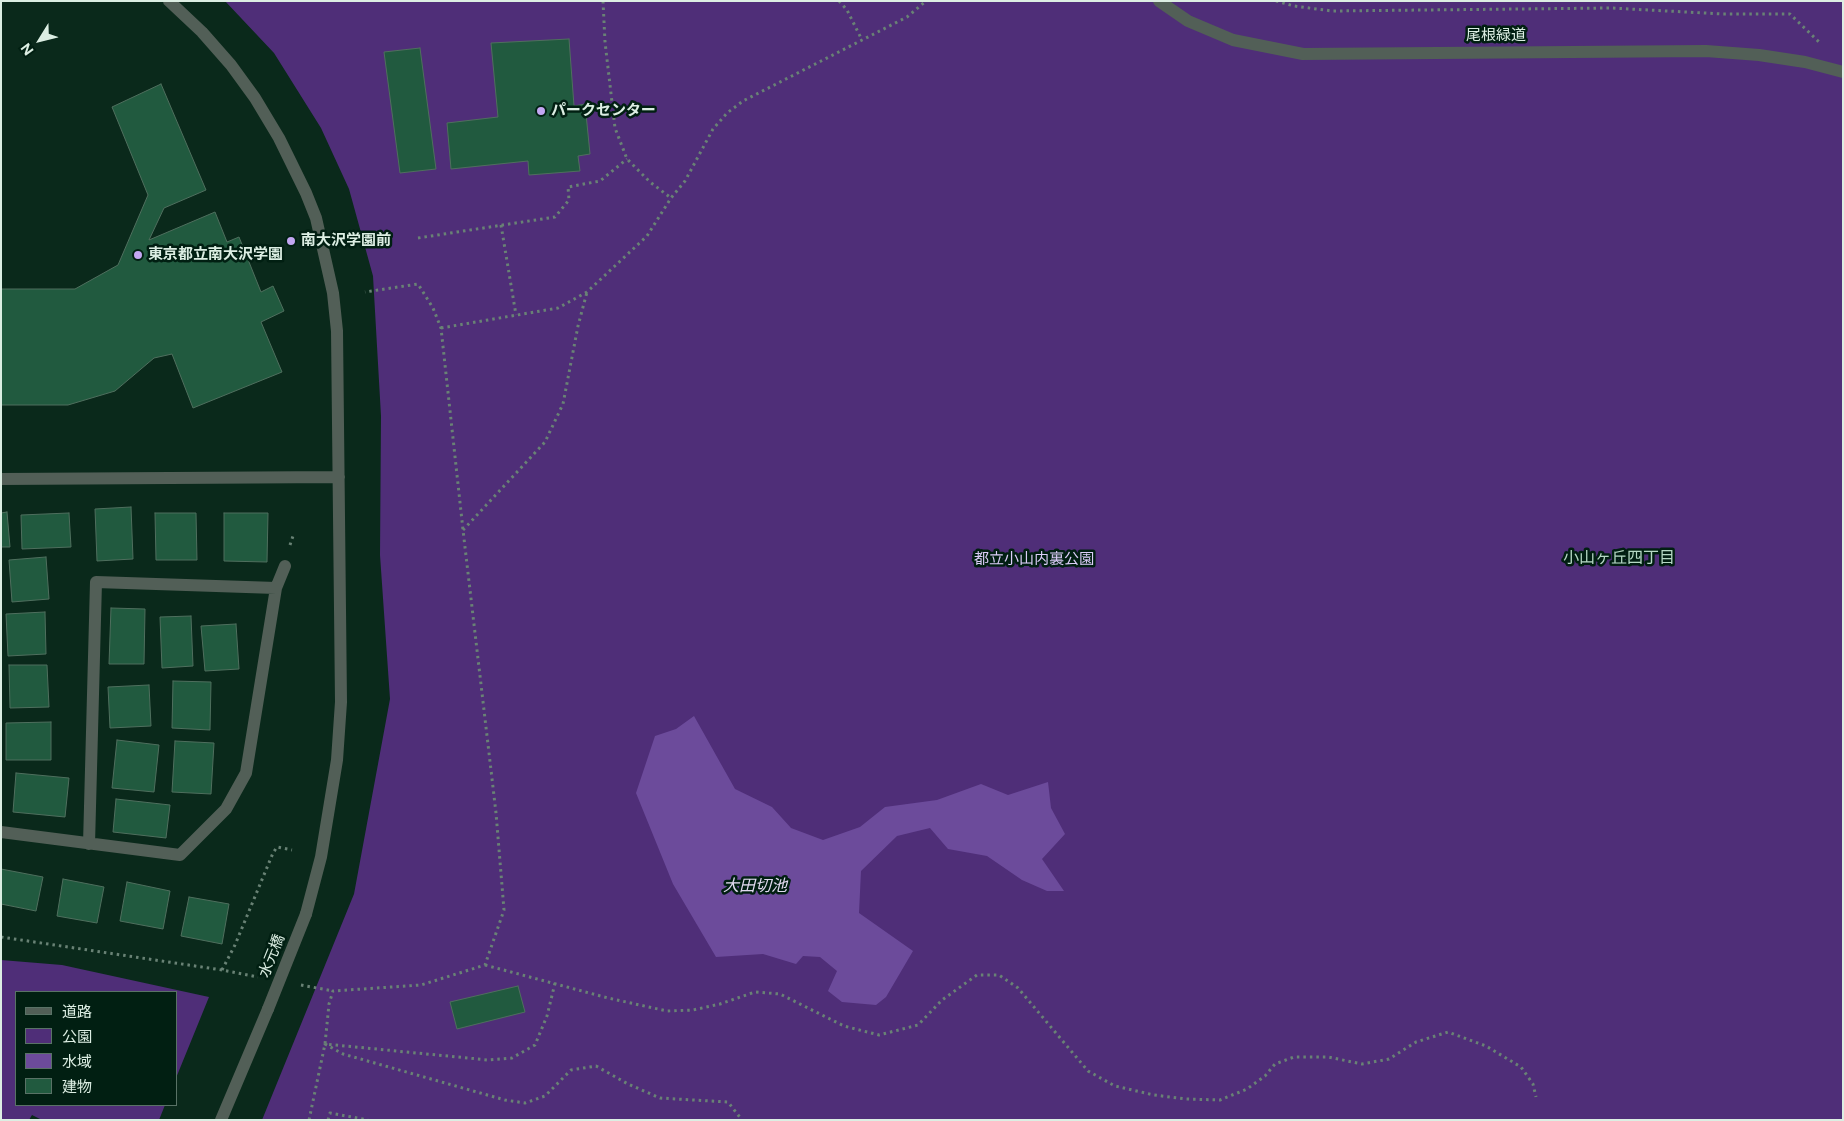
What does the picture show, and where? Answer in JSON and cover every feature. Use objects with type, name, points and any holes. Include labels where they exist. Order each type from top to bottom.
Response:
[{"type":"street","name":"水元橋","points":[[169,1],[202,32],[231,65],[255,98],[279,138],[316,218],[333,293],[337,331],[341,702],[338,751],[321,857],[306,914],[268,1009],[220,1120]]},
{"type":"street","name":"尾根緑道","points":[[1159,1],[1188,21],[1233,40],[1303,54],[1706,51],[1805,62],[1843,72]]},
{"type":"street","points":[[1,480],[339,477]]},
{"type":"street","points":[[1,832],[180,855],[226,809],[246,773],[276,588],[285,566]]},
{"type":"street","points":[[89,844],[96,582],[276,588]]},
{"type":"path","points":[[603,1],[605,42],[615,128],[627,159],[650,182],[671,198]]},
{"type":"path","points":[[839,1],[847,10],[862,40]]},
{"type":"path","points":[[441,328],[558,308],[587,292],[647,236],[671,198],[685,181],[713,129],[727,113],[743,101],[907,17],[926,1]]},
{"type":"path","points":[[1276,1],[1294,6],[1332,11],[1611,8],[1722,14],[1790,14],[1824,46]]},
{"type":"path","points":[[418,238],[555,216],[569,200],[568,188],[600,181],[627,159]]},
{"type":"path","points":[[501,225],[516,315]]},
{"type":"path","points":[[364,292],[418,284],[433,308],[441,328],[496,812],[504,910],[485,965]]},
{"type":"path","points":[[463,530],[545,442],[563,404],[578,326],[587,292]]},
{"type":"path","points":[[222,970],[235,945],[273,853],[277,847],[292,850]]},
{"type":"path","points":[[1,937],[259,977]]},
{"type":"path","points":[[296,984],[333,991],[421,986],[485,965],[608,998],[667,1011],[693,1010],[720,1004],[755,992],[780,994],[844,1026],[879,1035],[918,1025],[942,1000],[977,975],[1000,976],[1018,988],[1088,1071],[1115,1086],[1154,1096],[1220,1100],[1247,1089],[1265,1076],[1275,1064],[1294,1057],[1328,1057],[1362,1064],[1390,1059],[1416,1042],[1448,1032],[1486,1046],[1521,1067],[1534,1084],[1536,1097]]},
{"type":"path","points":[[325,1044],[488,1060],[512,1058],[535,1045],[547,1016],[555,984]]},
{"type":"path","points":[[309,1120],[325,1044],[329,1004],[333,991]]},
{"type":"path","points":[[325,1044],[343,1054],[505,1100],[525,1103],[545,1096],[571,1070],[596,1066],[628,1084],[660,1098],[728,1102],[742,1120]]},
{"type":"path","points":[[328,1120],[330,1113],[368,1120]]},
{"type":"green space","name":"都立小山内裏公園","points":[[225,1],[1843,1],[1843,1120],[262,1120],[354,894],[390,699],[380,555],[381,416],[373,276],[349,189],[321,128],[274,53]]},
{"type":"green space","points":[[1,960],[62,965],[209,997],[178,1073],[178,991],[15,991],[15,1106],[165,1106],[159,1120],[42,1120],[32,1115],[29,1120],[1,1120]]},
{"type":"water","name":"大田切池","points":[[694,716],[735,789],[772,807],[791,828],[823,840],[860,827],[885,807],[937,800],[981,784],[1008,795],[1048,782],[1051,808],[1065,834],[1042,859],[1064,891],[1047,891],[1022,880],[987,856],[948,849],[930,828],[897,836],[861,871],[859,913],[913,951],[886,997],[876,1005],[842,1002],[828,991],[837,971],[820,957],[803,956],[796,964],[763,954],[716,957],[673,884],[636,793],[655,736],[676,729]]},
{"type":"building","name":"パークセンター","points":[[569,39],[574,106],[585,104],[590,154],[578,156],[580,171],[529,175],[528,161],[451,169],[447,123],[498,117],[491,43]]},
{"type":"building","points":[[420,48],[436,169],[400,173],[384,52]]},
{"type":"building","points":[[161,84],[206,190],[164,208],[149,240],[215,212],[227,242],[239,237],[261,292],[273,286],[284,311],[261,322],[282,372],[193,408],[172,354],[154,358],[115,391],[68,405],[1,405],[1,289],[75,289],[118,265],[148,195],[112,107]]},
{"type":"building","points":[[131,507],[133,559],[97,561],[95,509]]},
{"type":"building","points":[[7,512],[10,547],[1,547],[1,513]]},
{"type":"building","points":[[69,513],[71,547],[22,549],[21,515]]},
{"type":"building","points":[[155,513],[196,513],[197,560],[156,560]]},
{"type":"building","points":[[224,513],[268,513],[267,562],[224,561]]},
{"type":"building","points":[[46,557],[49,599],[12,602],[9,560]]},
{"type":"building","points":[[111,608],[145,609],[144,664],[109,664]]},
{"type":"building","points":[[45,612],[46,654],[8,656],[6,614]]},
{"type":"building","points":[[191,616],[193,666],[162,668],[160,617]]},
{"type":"building","points":[[236,624],[239,669],[205,671],[201,626]]},
{"type":"building","points":[[9,665],[47,665],[49,707],[10,708]]},
{"type":"building","points":[[173,681],[211,682],[210,730],[172,728]]},
{"type":"building","points":[[149,685],[151,726],[110,728],[108,687]]},
{"type":"building","points":[[51,722],[51,760],[6,760],[6,723]]},
{"type":"building","points":[[117,740],[159,745],[154,792],[112,788]]},
{"type":"building","points":[[175,741],[214,743],[211,794],[172,792]]},
{"type":"building","points":[[16,773],[69,778],[65,817],[13,812]]},
{"type":"building","points":[[116,799],[170,805],[166,838],[113,832]]},
{"type":"building","points":[[1,869],[43,877],[36,911],[1,904]]},
{"type":"building","points":[[63,879],[104,887],[97,923],[57,916]]},
{"type":"building","points":[[127,882],[170,891],[163,929],[120,921]]},
{"type":"building","points":[[189,897],[229,904],[222,944],[181,936]]},
{"type":"building","points":[[518,986],[525,1012],[457,1029],[450,1002]]},
{"type":"place","name":"パークセンター","points":[[541,111]]},
{"type":"place","name":"南大沢学園前","points":[[291,241]]},
{"type":"place","name":"東京都立南大沢学園","points":[[138,255]]},
{"type":"district","name":"小山ヶ丘四丁目","points":[[1619,558]]}]
